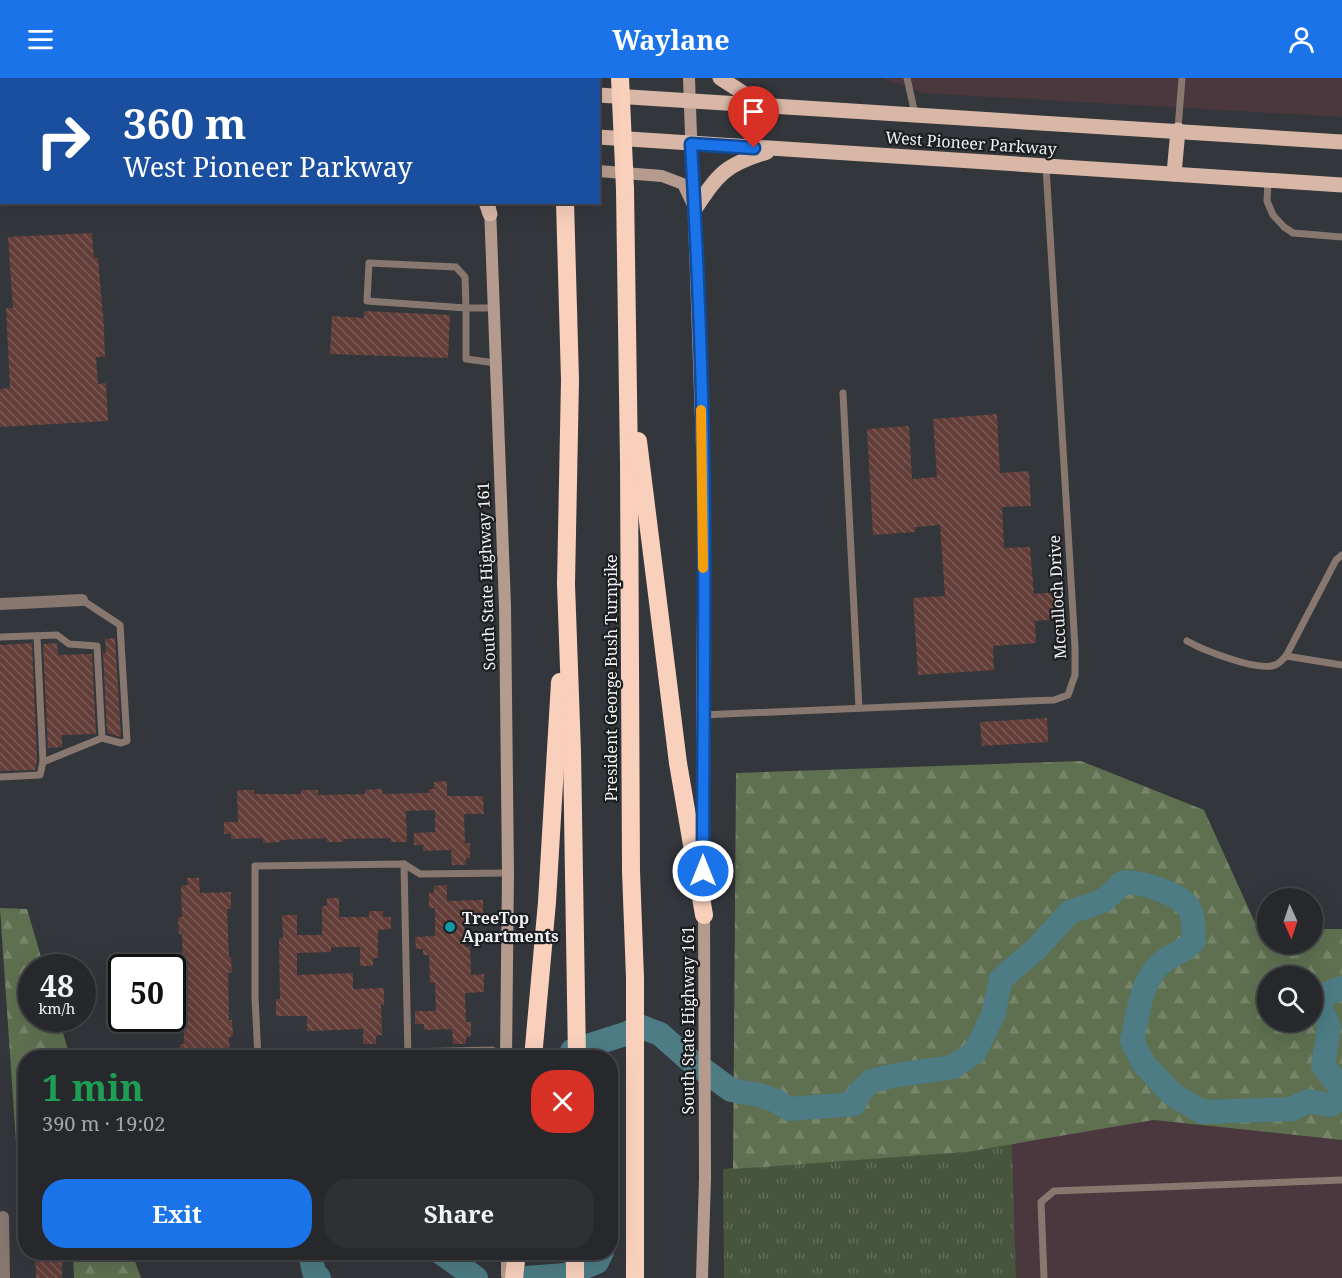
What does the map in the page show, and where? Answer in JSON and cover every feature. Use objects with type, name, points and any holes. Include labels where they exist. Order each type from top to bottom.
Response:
[{"type":"highway","name":"President George Bush Turnpike","points":[[620,78],[625,189],[628,377],[631,871],[635,978],[635,1278]]},
{"type":"highway","points":[[534,1048],[546,902],[566,584],[570,380],[565,204]]},
{"type":"highway","points":[[628,377],[645,482],[678,763],[704,915]]},
{"type":"highway","points":[[566,584],[572,752],[576,1050]]},
{"type":"highway","points":[[514,1278],[516,1260]]},
{"type":"highway","points":[[575,1260],[575,1278]]},
{"type":"main road","name":"South State Highway 161","points":[[689,78],[704,506],[702,715],[705,1178],[702,1278]]},
{"type":"main road","points":[[720,78],[751,98],[774,106]]},
{"type":"main road","name":"West Pioneer Parkway","points":[[600,95],[1342,142]]},
{"type":"main road","points":[[1174,174],[1178,130]]},
{"type":"main road","name":"West Pioneer Parkway","points":[[600,137],[1342,185]]},
{"type":"main road","points":[[695,209],[714,181],[726,169],[743,160],[778,149]]},
{"type":"main road","points":[[600,171],[662,176],[683,184],[695,209]]},
{"type":"main road","name":"South State Highway 161","points":[[490,205],[505,606],[508,873],[506,1050]]},
{"type":"main road","points":[[507,1260],[507,1278]]},
{"type":"street","points":[[0,604],[82,600]]},
{"type":"street","points":[[3,1217],[4,1278]]},
{"type":"lane","points":[[907,78],[915,114]]},
{"type":"lane","points":[[1178,130],[1182,78]]},
{"type":"lane","name":"Mcculloch Drive","points":[[702,715],[1054,700],[1068,695],[1075,675],[1046,166]]},
{"type":"lane","points":[[1268,180],[1267,201],[1274,215],[1284,227],[1293,233],[1342,237]]},
{"type":"lane","points":[[494,308],[466,308],[367,301],[369,263],[456,267],[465,277],[466,308],[466,359],[496,363]]},
{"type":"lane","points":[[843,393],[859,708]]},
{"type":"lane","points":[[1187,641],[1204,650],[1259,667],[1275,665],[1286,656],[1336,560],[1342,555]]},
{"type":"lane","points":[[43,762],[102,738],[121,743],[127,741],[120,625],[82,600]]},
{"type":"lane","points":[[0,637],[57,635],[69,644],[97,646],[102,738]]},
{"type":"lane","points":[[0,777],[40,776],[43,762],[37,636]]},
{"type":"lane","points":[[1286,656],[1342,665]]},
{"type":"lane","points":[[404,864],[408,1050]]},
{"type":"lane","points":[[258,1050],[255,997],[255,866],[404,864],[420,874],[508,873]]},
{"type":"lane","points":[[1044,1278],[1041,1202],[1054,1191],[1342,1180]]},
{"type":"shaded area","points":[[882,78],[1342,78],[1342,117],[923,93]]},
{"type":"shaded area","points":[[1154,1120],[1342,1140],[1342,1278],[1016,1278],[1012,1144]]},
{"type":"green space","points":[[1081,761],[1204,810],[1257,927],[1257,954],[1323,954],[1323,929],[1342,929],[1342,1140],[1154,1120],[967,1152],[733,1169],[736,773]]},
{"type":"green space","points":[[0,908],[27,909],[40,954],[18,954],[18,1032],[63,1032],[68,1050],[18,1050],[18,1172]]},
{"type":"green space","points":[[1012,1144],[1016,1278],[724,1278],[723,1169],[967,1152]]},
{"type":"green space","points":[[73,1260],[135,1260],[141,1278],[74,1278]]},
{"type":"building","points":[[92,233],[94,258],[98,258],[104,328],[105,357],[96,357],[98,384],[106,383],[108,421],[0,427],[0,389],[10,388],[6,308],[13,308],[8,237]]},
{"type":"building","points":[[364,311],[450,315],[448,358],[330,354],[332,316],[364,318]]},
{"type":"building","points":[[997,414],[1000,473],[1029,471],[1031,506],[1002,507],[1004,548],[1030,547],[1034,594],[1059,592],[1061,619],[1035,621],[1036,643],[993,646],[994,670],[918,675],[913,598],[945,596],[940,525],[915,527],[915,532],[873,535],[867,429],[909,426],[912,479],[937,477],[933,419]]},
{"type":"building","points":[[115,638],[121,737],[107,733],[103,653],[106,653],[105,639]]},
{"type":"building","points":[[32,643],[37,761],[35,770],[0,771],[0,645]]},
{"type":"building","points":[[57,643],[58,655],[92,654],[96,734],[62,735],[62,747],[48,748],[43,644]]},
{"type":"building","points":[[1047,718],[1048,742],[982,746],[980,722]]},
{"type":"building","points":[[447,781],[447,796],[483,796],[484,814],[464,814],[465,843],[470,843],[470,858],[466,858],[466,865],[452,865],[451,850],[423,851],[423,845],[414,845],[414,833],[435,832],[435,810],[406,811],[407,842],[391,842],[391,838],[343,839],[343,842],[327,842],[327,838],[263,843],[263,838],[231,839],[231,834],[224,834],[224,822],[238,822],[237,790],[254,790],[254,794],[301,794],[301,790],[318,790],[318,795],[365,794],[365,790],[382,789],[382,794],[429,793],[429,789],[434,789],[434,782]]},
{"type":"building","points":[[187,878],[199,878],[200,893],[231,892],[231,909],[227,909],[232,973],[228,973],[229,1020],[232,1020],[233,1036],[229,1037],[230,1050],[180,1050],[180,1044],[184,1044],[184,1032],[186,1032],[186,954],[182,954],[182,934],[179,934],[178,917],[182,917],[181,886],[188,885]]},
{"type":"building","points":[[447,885],[447,901],[483,900],[483,918],[464,918],[465,947],[470,947],[471,975],[484,974],[484,992],[465,993],[466,1022],[471,1022],[471,1037],[466,1037],[466,1044],[453,1044],[452,1029],[424,1030],[424,1024],[415,1024],[415,1011],[436,1011],[435,983],[430,983],[429,955],[423,955],[423,949],[416,949],[415,937],[435,936],[435,908],[429,908],[429,893],[434,893],[434,886]]},
{"type":"building","points":[[327,898],[339,898],[339,917],[369,917],[369,911],[383,911],[383,917],[391,917],[391,929],[378,930],[378,958],[373,958],[373,966],[360,966],[360,947],[331,947],[331,952],[297,953],[297,975],[353,973],[353,989],[384,988],[384,1005],[381,1005],[382,1035],[376,1036],[376,1044],[363,1044],[363,1029],[307,1031],[307,1016],[276,1016],[276,999],[280,999],[279,938],[283,938],[282,915],[297,915],[297,935],[322,935],[322,906],[327,906]]},
{"type":"building","points":[[35,1260],[62,1260],[62,1278],[36,1278]]},
{"type":"waterway","points":[[575,1050],[628,1033],[639,1026],[660,1034],[686,1057],[731,1090],[760,1095],[777,1101],[789,1109],[854,1104],[858,1094],[871,1081],[953,1067],[975,1052],[993,1015],[1001,979],[1036,949],[1070,912],[1103,901],[1124,882],[1162,890],[1181,900],[1191,912],[1194,941],[1159,965],[1153,973],[1144,991],[1132,1041],[1144,1064],[1172,1094],[1202,1112],[1292,1109],[1308,1101],[1330,1105],[1340,1098],[1340,1087],[1323,1065],[1329,1027],[1319,1003],[1323,995],[1342,988]]},
{"type":"waterway","points":[[311,1260],[314,1272],[319,1278]]},
{"type":"waterway","points":[[451,1260],[476,1278]]},
{"type":"waterway","points":[[526,1278],[565,1275],[598,1260]]},
{"type":"slow traffic","points":[[701,410],[703,568]]},
{"type":"place","name":"TreeTop Apartments","points":[[450,927]]},
{"type":"route","points":[[703,871],[704,506],[691,144],[754,148]]}]
